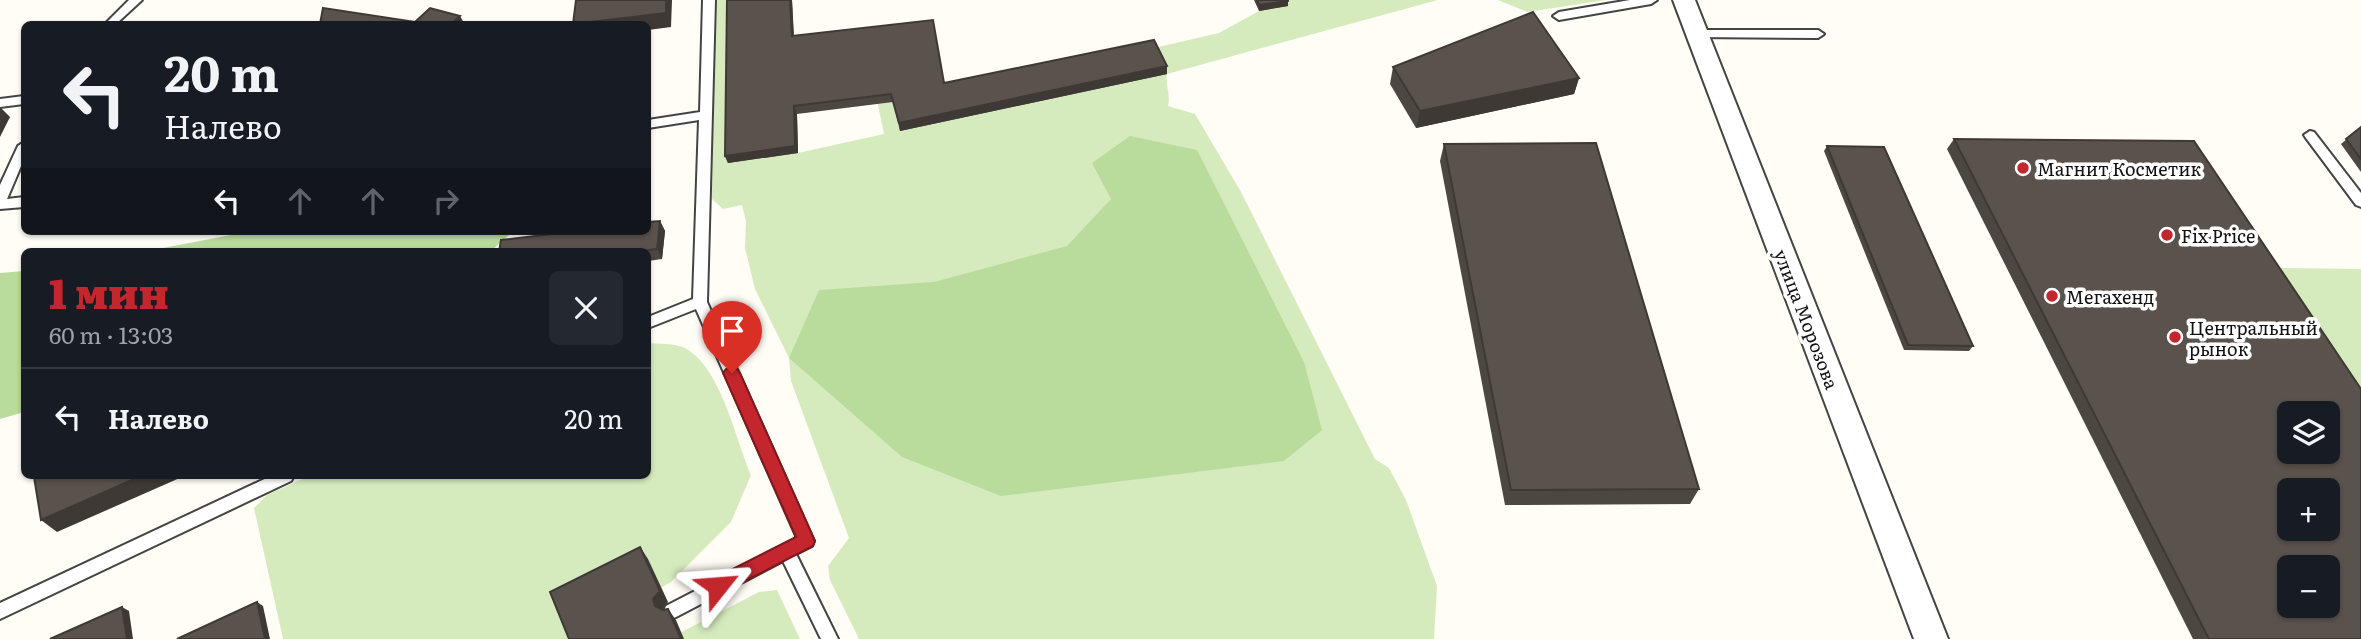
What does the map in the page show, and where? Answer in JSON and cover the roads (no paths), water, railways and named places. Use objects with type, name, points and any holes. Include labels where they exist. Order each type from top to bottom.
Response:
[{"type":"street","name":"улица Морозова","points":[[1684,0],[1931,639]]},
{"type":"lane","points":[[113,21],[136,0]]},
{"type":"lane","points":[[672,611],[806,541],[700,302],[709,0]]},
{"type":"lane","points":[[1559,16],[1651,0]]},
{"type":"lane","points":[[1697,34],[1818,34]]},
{"type":"lane","points":[[0,103],[21,100]]},
{"type":"lane","points":[[651,124],[706,115]]},
{"type":"lane","points":[[2310,135],[2361,202]]},
{"type":"lane","points":[[21,153],[0,201],[21,202]]},
{"type":"lane","points":[[651,322],[700,302]]},
{"type":"lane","points":[[0,611],[280,479]]},
{"type":"lane","points":[[786,550],[830,639]]},
{"type":"place","name":"Магнит Косметик","points":[[2023,168]]},
{"type":"place","name":"Fix Price","points":[[2167,235]]},
{"type":"place","name":"Мегахенд","points":[[2052,296]]},
{"type":"place","name":"Центральный рынок","points":[[2175,337]]}]
